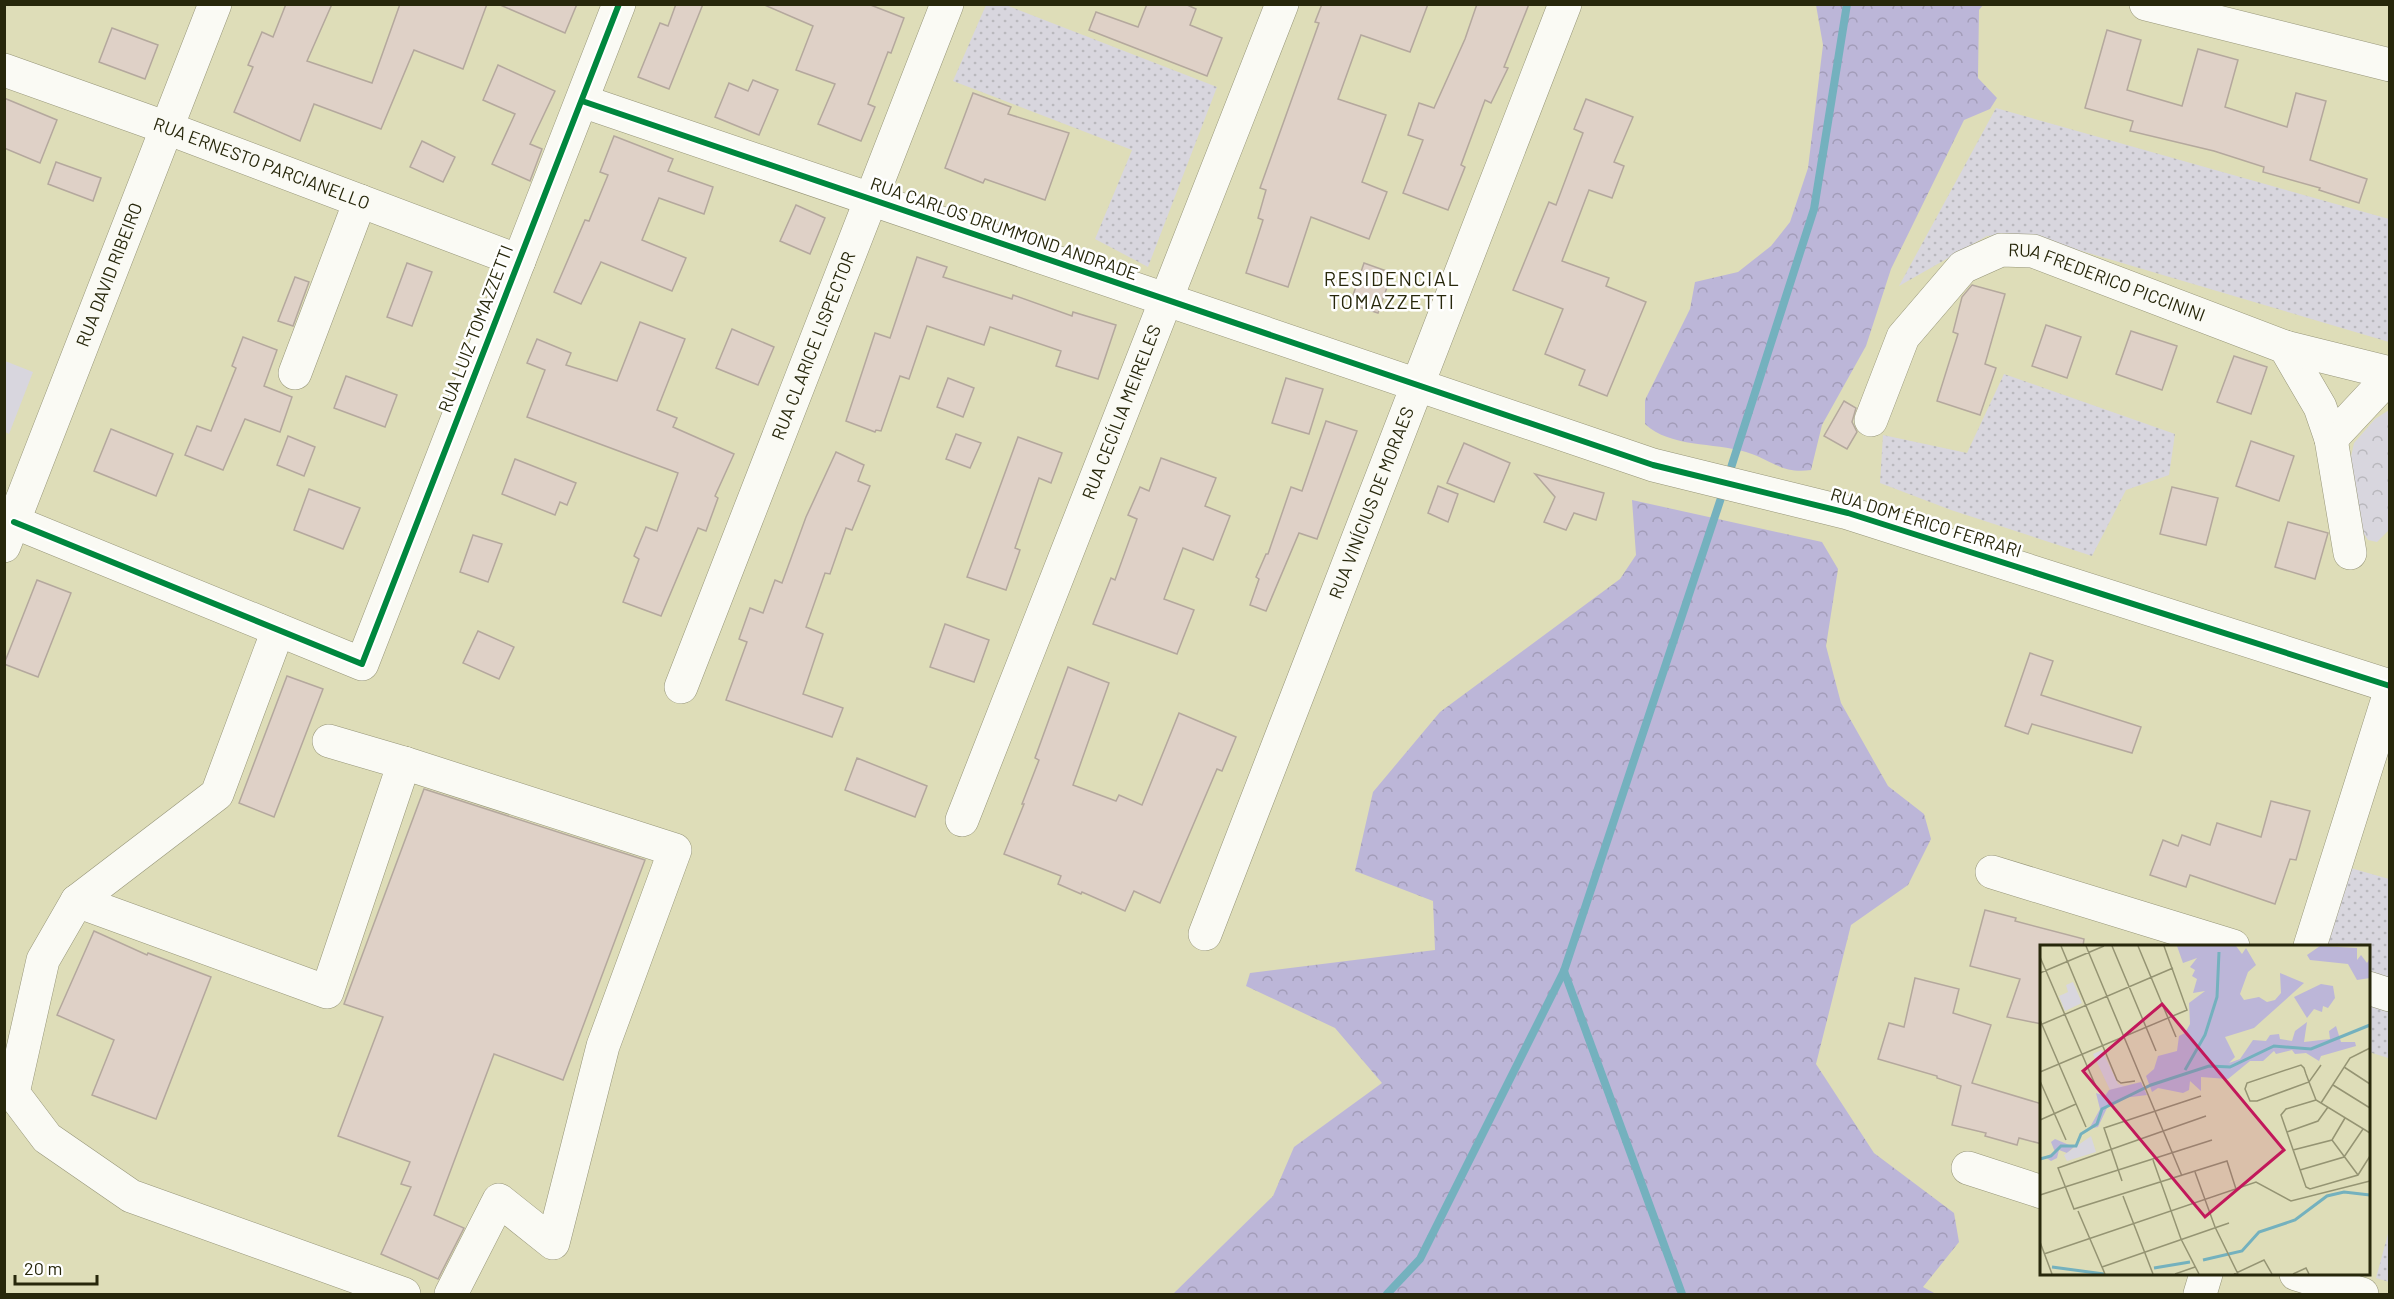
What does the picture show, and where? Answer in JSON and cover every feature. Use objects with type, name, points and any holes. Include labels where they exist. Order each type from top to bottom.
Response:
[{"type":"street","name":"RUA DAVID RIBEIRO","points":[[7,539],[215,4]]},
{"type":"street","name":"RUA LUIZ TOMAZZETTI","points":[[278,630],[362,664],[619,4]]},
{"type":"street","name":"RUA CLARICE LISPECTOR","points":[[681,687],[947,4]]},
{"type":"street","name":"RUA CECÍLIA MEIRELES","points":[[962,819],[1282,4]]},
{"type":"street","name":"RUA VINÍCIUS DE MORAES","points":[[1204,934],[1565,4]]},
{"type":"street","points":[[2146,4],[2390,65]]},
{"type":"street","name":"RUA ERNESTO PARCIANELLO","points":[[4,70],[167,128],[519,261]]},
{"type":"street","name":"RUA CARLOS DRUMMOND ANDRADE","points":[[582,101],[1417,385]]},
{"type":"street","points":[[294,373],[360,201]]},
{"type":"street","name":"RUA FREDERICO PICCININI","points":[[1872,420],[1903,337],[1963,267],[2001,249],[2033,251],[2285,347],[2390,374]]},
{"type":"street","points":[[2285,347],[2320,408],[2331,439],[2350,553]]},
{"type":"street","points":[[2331,439],[2390,374]]},
{"type":"street","name":"RUA DOM ÉRICO FERRARI","points":[[1417,385],[1653,465],[1848,513],[2390,687]]},
{"type":"street","points":[[7,539],[278,630],[216,794],[77,901],[43,960],[13,1093],[47,1138],[131,1196],[404,1294]]},
{"type":"street","points":[[2310,945],[2390,692]]},
{"type":"street","points":[[329,741],[675,850],[603,1046],[553,1243],[500,1200],[451,1294]]},
{"type":"street","points":[[77,901],[327,993],[404,763]]},
{"type":"street","points":[[1992,872],[2230,945]]},
{"type":"street","points":[[2370,989],[2390,995]]},
{"type":"street","points":[[1968,1168],[2040,1191]]},
{"type":"street","points":[[2200,1294],[2206,1275]]},
{"type":"street","points":[[2299,1275],[2362,1294]]},
{"type":"green space","points":[[986,5],[1006,5],[1217,87],[1148,267],[1095,239],[1132,150],[953,81]]},
{"type":"green space","points":[[1816,5],[1983,5],[1979,10],[1978,78],[1997,98],[1990,109],[1964,120],[1891,269],[1866,346],[1822,425],[1811,470],[1801,471],[1784,468],[1746,452],[1680,441],[1655,432],[1645,424],[1645,400],[1690,309],[1695,282],[1738,272],[1771,246],[1790,222],[1808,168],[1823,45]]},
{"type":"green space","points":[[1996,108],[2389,219],[2389,342],[2024,234],[1987,236],[1899,286]]},
{"type":"green space","points":[[5,361],[33,372],[9,434],[5,432]]},
{"type":"green space","points":[[2004,374],[2175,434],[2169,475],[2126,490],[2092,556],[1951,510],[1880,483],[1883,435],[1967,453]]},
{"type":"green space","points":[[2389,410],[2389,530],[2377,542],[2368,540],[2354,519],[2349,466],[2354,443],[2375,419]]},
{"type":"green space","points":[[1632,500],[1822,542],[1838,569],[1826,646],[1841,703],[1888,786],[1924,814],[1931,839],[1908,885],[1851,925],[1816,1064],[1874,1153],[1954,1213],[1959,1242],[1923,1287],[1936,1294],[1173,1294],[1273,1196],[1294,1147],[1382,1083],[1335,1028],[1246,986],[1250,973],[1435,950],[1433,901],[1355,871],[1373,792],[1440,712],[1620,579],[1636,555]]},
{"type":"green space","points":[[2347,867],[2389,879],[2389,979],[2370,972],[2370,945],[2325,945]]},
{"type":"green space","points":[[2370,1006],[2389,1011],[2388,1058],[2370,1052]]},
{"type":"green space","points":[[2389,1230],[2389,1282],[2376,1278]]},
{"type":"building","points":[[286,4],[332,4],[307,61],[372,83],[400,4],[487,4],[463,69],[414,50],[381,129],[314,104],[300,141],[234,112],[253,67],[248,65],[262,32],[273,37]]},
{"type":"building","points":[[498,4],[577,4],[565,33]]},
{"type":"building","points":[[676,4],[703,4],[669,89],[638,77],[660,23],[668,26]]},
{"type":"building","points":[[762,4],[868,4],[904,18],[868,104],[875,107],[861,141],[818,124],[835,84],[796,70],[813,26]]},
{"type":"building","points":[[1147,4],[1185,4],[1196,9],[1190,25],[1222,38],[1207,76],[1089,30],[1096,12],[1138,27]]},
{"type":"building","points":[[1322,4],[1428,4],[1410,52],[1361,35],[1338,99],[1386,115],[1362,182],[1387,192],[1369,239],[1311,217],[1288,287],[1246,273],[1263,220],[1258,218],[1266,190],[1260,188],[1319,23],[1315,22]]},
{"type":"building","points":[[1477,4],[1529,4],[1504,67],[1508,68],[1491,103],[1485,100],[1461,165],[1465,167],[1448,210],[1403,193],[1423,140],[1408,135],[1419,103],[1434,108],[1465,39]]},
{"type":"building","points":[[112,28],[158,45],[145,79],[99,62]]},
{"type":"building","points":[[2107,30],[2141,40],[2127,90],[2182,106],[2198,49],[2238,60],[2225,107],[2287,127],[2296,93],[2326,101],[2310,160],[2367,179],[2359,203],[2319,190],[2320,188],[2263,172],[2264,167],[2214,151],[2130,131],[2133,121],[2085,108]]},
{"type":"building","points":[[498,65],[555,91],[530,144],[542,149],[530,181],[492,164],[515,114],[483,100]]},
{"type":"building","points":[[753,80],[778,90],[759,135],[715,117],[729,83],[748,91]]},
{"type":"building","points":[[973,93],[1011,107],[1008,114],[1069,133],[1045,200],[985,179],[983,183],[945,168]]},
{"type":"building","points":[[4,98],[57,120],[40,163],[4,148]]},
{"type":"building","points":[[1586,99],[1633,117],[1614,162],[1624,166],[1612,198],[1589,190],[1562,261],[1609,278],[1606,286],[1646,302],[1607,396],[1579,385],[1585,370],[1545,354],[1563,309],[1513,290],[1549,202],[1556,205],[1583,133],[1574,129]]},
{"type":"building","points":[[614,136],[673,159],[668,171],[713,187],[704,214],[659,198],[642,240],[686,258],[672,291],[601,262],[581,304],[554,292],[585,220],[589,221],[608,175],[600,172]]},
{"type":"building","points":[[422,141],[455,157],[443,182],[410,167]]},
{"type":"building","points":[[56,162],[101,178],[93,201],[48,184]]},
{"type":"building","points":[[796,205],[825,218],[810,254],[780,241]]},
{"type":"building","points":[[917,257],[947,267],[943,277],[1012,299],[1013,295],[1072,316],[1073,312],[1116,325],[1098,379],[1056,366],[1061,351],[990,327],[984,345],[927,326],[909,379],[900,376],[881,431],[876,430],[875,432],[846,421],[875,333],[890,338]]},
{"type":"building","points":[[407,263],[432,272],[412,326],[387,317]]},
{"type":"building","points":[[1364,263],[1392,273],[1378,313],[1350,304]]},
{"type":"building","points":[[295,277],[309,282],[293,326],[278,321]]},
{"type":"building","points":[[1972,285],[2005,294],[1985,364],[1996,368],[1980,415],[1937,401],[1958,334],[1953,332],[1962,297]]},
{"type":"building","points":[[640,322],[685,339],[657,410],[677,418],[673,427],[734,454],[715,496],[718,498],[706,531],[698,528],[661,616],[623,602],[639,559],[634,556],[646,527],[657,531],[678,473],[527,417],[545,370],[527,363],[537,339],[571,353],[566,365],[617,381]]},
{"type":"building","points":[[2046,325],[2081,337],[2067,378],[2032,366]]},
{"type":"building","points":[[732,329],[774,347],[758,385],[716,368]]},
{"type":"building","points":[[2131,331],[2177,346],[2162,390],[2116,374]]},
{"type":"building","points":[[243,337],[277,350],[264,386],[292,397],[280,432],[245,419],[223,470],[185,455],[197,426],[211,431],[236,368],[232,366]]},
{"type":"building","points":[[2234,356],[2267,367],[2251,414],[2217,402]]},
{"type":"building","points":[[346,376],[397,395],[385,427],[334,408]]},
{"type":"building","points":[[948,378],[974,388],[963,417],[937,407]]},
{"type":"building","points":[[1286,378],[1323,389],[1309,434],[1272,423]]},
{"type":"building","points":[[1844,401],[1856,408],[1852,422],[1857,432],[1847,449],[1824,436]]},
{"type":"building","points":[[1326,421],[1357,431],[1317,539],[1299,533],[1266,611],[1250,605],[1259,579],[1256,577],[1268,554],[1291,487],[1302,491]]},
{"type":"building","points":[[111,429],[173,454],[156,496],[94,471]]},
{"type":"building","points":[[956,434],[981,443],[970,468],[946,459]]},
{"type":"building","points":[[288,436],[315,447],[304,476],[277,465]]},
{"type":"building","points":[[1018,437],[1062,453],[1051,483],[1039,478],[1015,548],[1020,550],[1006,590],[967,577]]},
{"type":"building","points":[[2251,441],[2294,456],[2279,501],[2236,486]]},
{"type":"building","points":[[1464,443],[1510,463],[1494,502],[1447,483]]},
{"type":"building","points":[[836,452],[864,465],[858,481],[870,486],[852,530],[846,528],[830,574],[825,573],[806,627],[823,634],[803,694],[843,708],[832,737],[726,700],[747,642],[739,639],[750,608],[763,613],[775,580],[782,583],[806,517]]},
{"type":"building","points":[[1161,458],[1216,478],[1205,506],[1230,516],[1213,560],[1183,548],[1164,599],[1194,610],[1177,654],[1093,624],[1111,578],[1115,580],[1137,519],[1128,515],[1140,487],[1149,491]]},
{"type":"building","points":[[515,459],[576,483],[567,505],[560,502],[555,515],[502,494]]},
{"type":"building","points":[[1535,474],[1604,493],[1596,520],[1574,513],[1566,530],[1544,522],[1555,497]]},
{"type":"building","points":[[1438,486],[1458,494],[1448,522],[1428,513]]},
{"type":"building","points":[[2172,487],[2218,498],[2206,545],[2160,534]]},
{"type":"building","points":[[309,489],[360,508],[343,549],[294,530]]},
{"type":"building","points":[[2288,522],[2328,533],[2315,579],[2275,567]]},
{"type":"building","points":[[473,535],[502,544],[488,582],[460,572]]},
{"type":"building","points":[[37,580],[71,593],[38,677],[4,664]]},
{"type":"building","points":[[945,624],[989,640],[974,682],[930,667]]},
{"type":"building","points":[[478,631],[514,647],[499,679],[463,663]]},
{"type":"building","points":[[2030,653],[2053,661],[2041,695],[2141,727],[2132,753],[2032,724],[2028,734],[2005,726]]},
{"type":"building","points":[[1068,667],[1109,683],[1073,785],[1116,801],[1119,795],[1142,805],[1179,713],[1236,737],[1222,771],[1217,769],[1160,903],[1134,891],[1125,911],[1058,884],[1061,876],[1004,854],[1024,804],[1022,804],[1039,760],[1035,758]]},
{"type":"building","points":[[287,676],[323,689],[274,817],[239,803]]},
{"type":"building","points":[[857,758],[927,786],[915,817],[845,790]]},
{"type":"building","points":[[424,789],[645,860],[563,1080],[494,1054],[434,1215],[464,1228],[438,1279],[381,1254],[411,1187],[401,1184],[410,1162],[338,1136],[383,1017],[344,1004]]},
{"type":"building","points":[[2271,801],[2310,811],[2296,860],[2290,859],[2275,904],[2190,875],[2186,887],[2150,875],[2163,840],[2178,846],[2182,835],[2210,845],[2217,823],[2261,837]]},
{"type":"building","points":[[1985,910],[2016,918],[2015,921],[2084,939],[2083,945],[2040,945],[2040,1024],[2007,1017],[2020,979],[1970,966]]},
{"type":"building","points":[[94,931],[147,955],[148,953],[211,977],[156,1119],[92,1095],[114,1040],[57,1015]]},
{"type":"building","points":[[1915,978],[1959,989],[1953,1013],[1991,1025],[1972,1083],[2040,1103],[2040,1143],[2019,1138],[2017,1145],[1985,1136],[1986,1133],[1952,1125],[1961,1086],[1937,1078],[1937,1076],[1878,1059],[1889,1023],[1904,1027]]},
{"type":"waterway","points":[[1728,477],[1814,209],[1847,4]]},
{"type":"waterway","points":[[1387,1294],[1420,1259],[1564,971],[1724,489]]},
{"type":"waterway","points":[[1564,971],[1682,1294]]},
{"type":"cycle path","points":[[14,522],[362,664],[619,4]]},
{"type":"cycle path","points":[[582,101],[1653,465],[1848,513],[2390,686]]},
{"type":"district","name":"RESIDENCIAL TOMAZZETTI","points":[[1392,290]]}]
